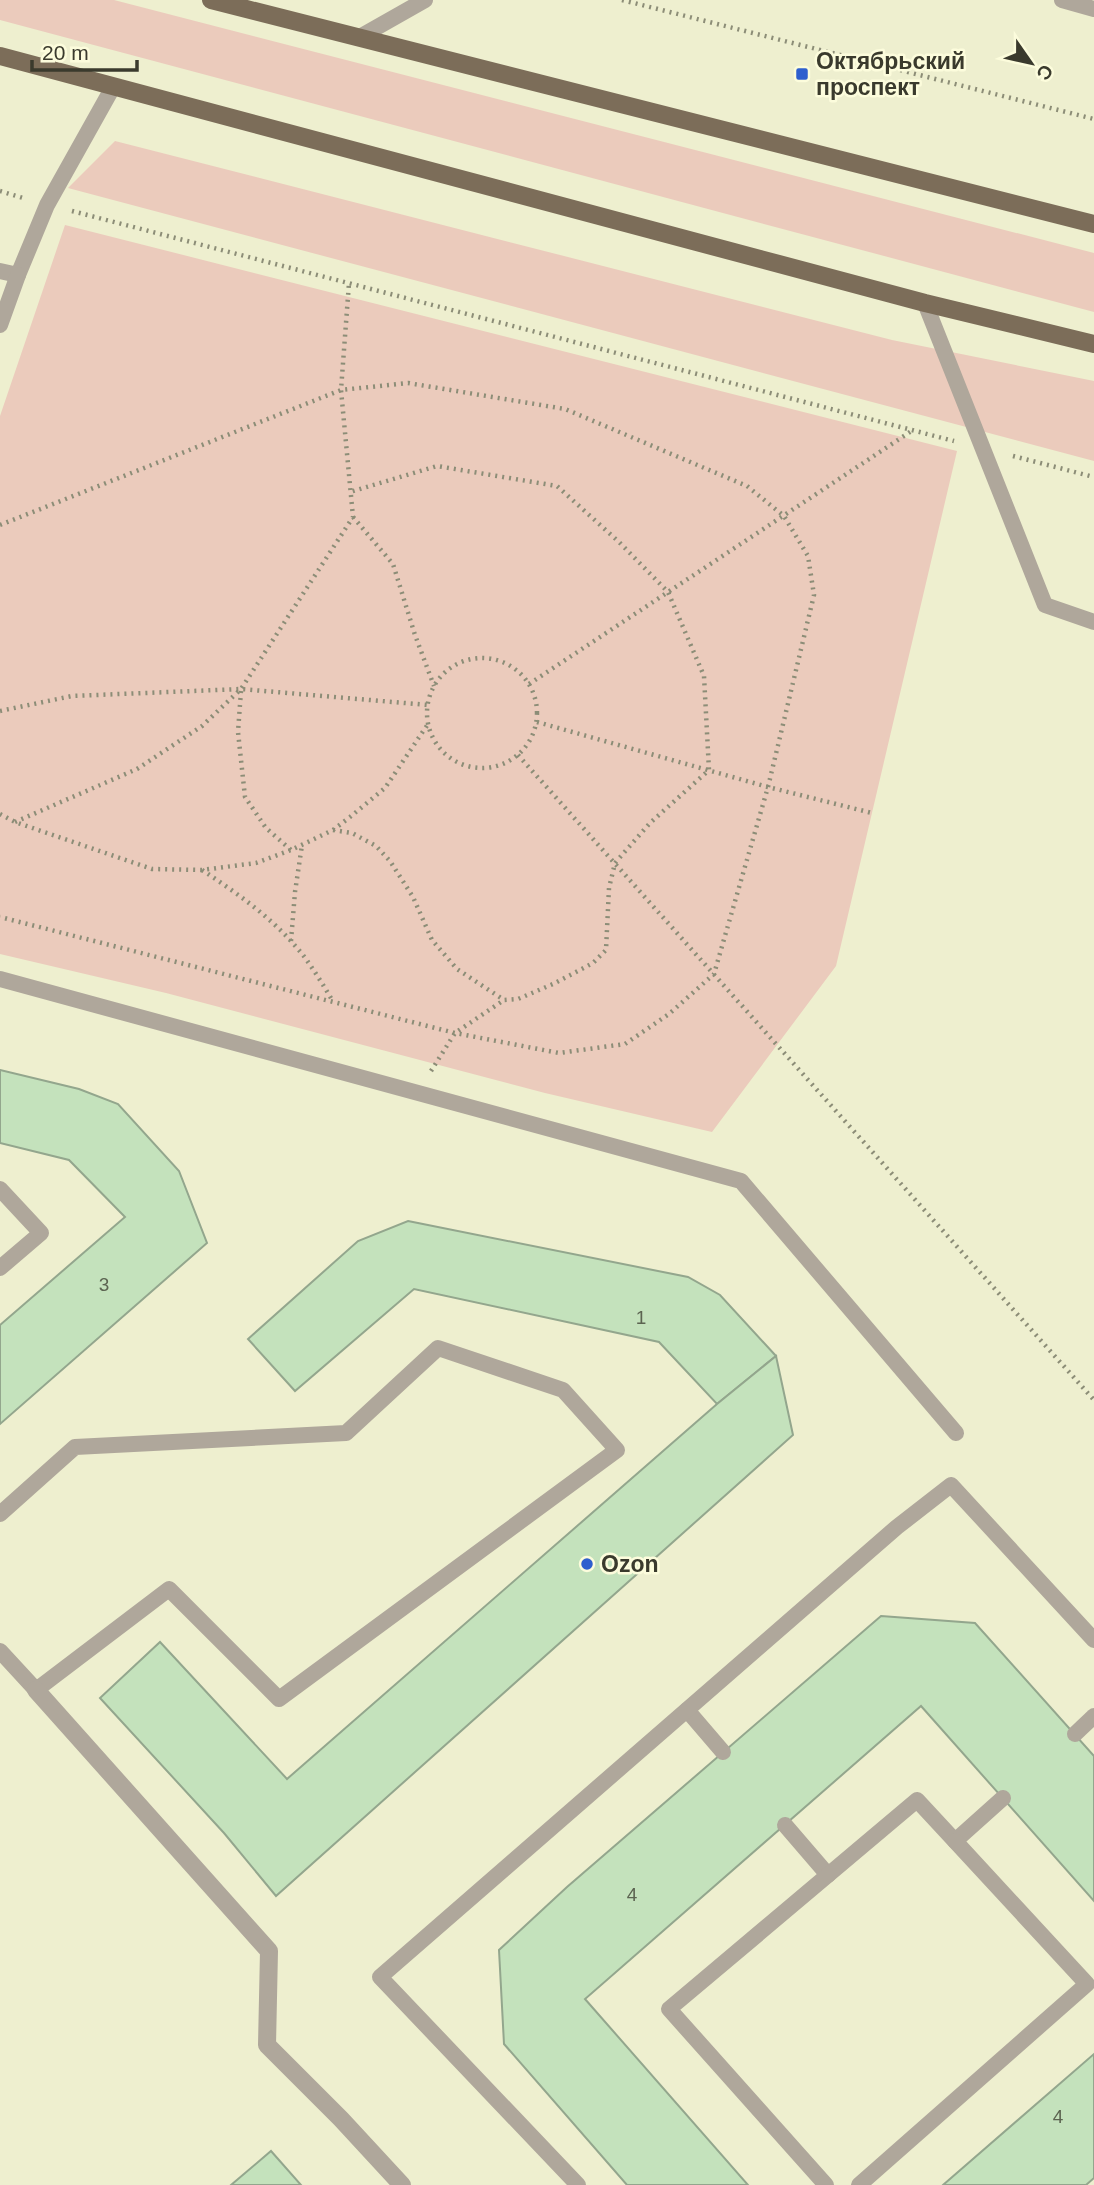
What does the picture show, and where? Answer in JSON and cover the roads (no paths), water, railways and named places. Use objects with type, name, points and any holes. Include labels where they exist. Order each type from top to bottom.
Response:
[{"type":"main road","points":[[211,0],[246,5],[358,38],[1094,224]]},
{"type":"main road","points":[[0,56],[925,303],[1094,344]]},
{"type":"street","points":[[36,1690],[269,1951],[267,2045],[402,2185]]},
{"type":"lane","points":[[358,38],[425,0]]},
{"type":"lane","points":[[1062,0],[1094,9]]},
{"type":"lane","points":[[0,325],[47,205],[113,87]]},
{"type":"lane","points":[[0,271],[18,275]]},
{"type":"lane","points":[[925,303],[1045,605],[1094,622]]},
{"type":"lane","points":[[0,979],[741,1181],[956,1433]]},
{"type":"lane","points":[[0,1189],[41,1233],[0,1268]]},
{"type":"lane","points":[[0,1514],[75,1447],[346,1433],[438,1348],[563,1390],[617,1450],[279,1699],[169,1589],[36,1690],[0,1651]]},
{"type":"lane","points":[[578,2185],[380,1977],[897,1527],[951,1485],[1094,1640]]},
{"type":"lane","points":[[687,1710],[723,1752]]},
{"type":"lane","points":[[1075,1734],[1094,1716]]},
{"type":"lane","points":[[955,1841],[1003,1798]]},
{"type":"lane","points":[[825,2185],[669,2009],[917,1800],[1087,1984],[859,2185]]},
{"type":"lane","points":[[785,1825],[828,1875]]},
{"type":"place","name":"Октябрьский проспект","points":[[802,74]]},
{"type":"place","name":"Ozon","points":[[587,1564]]}]
